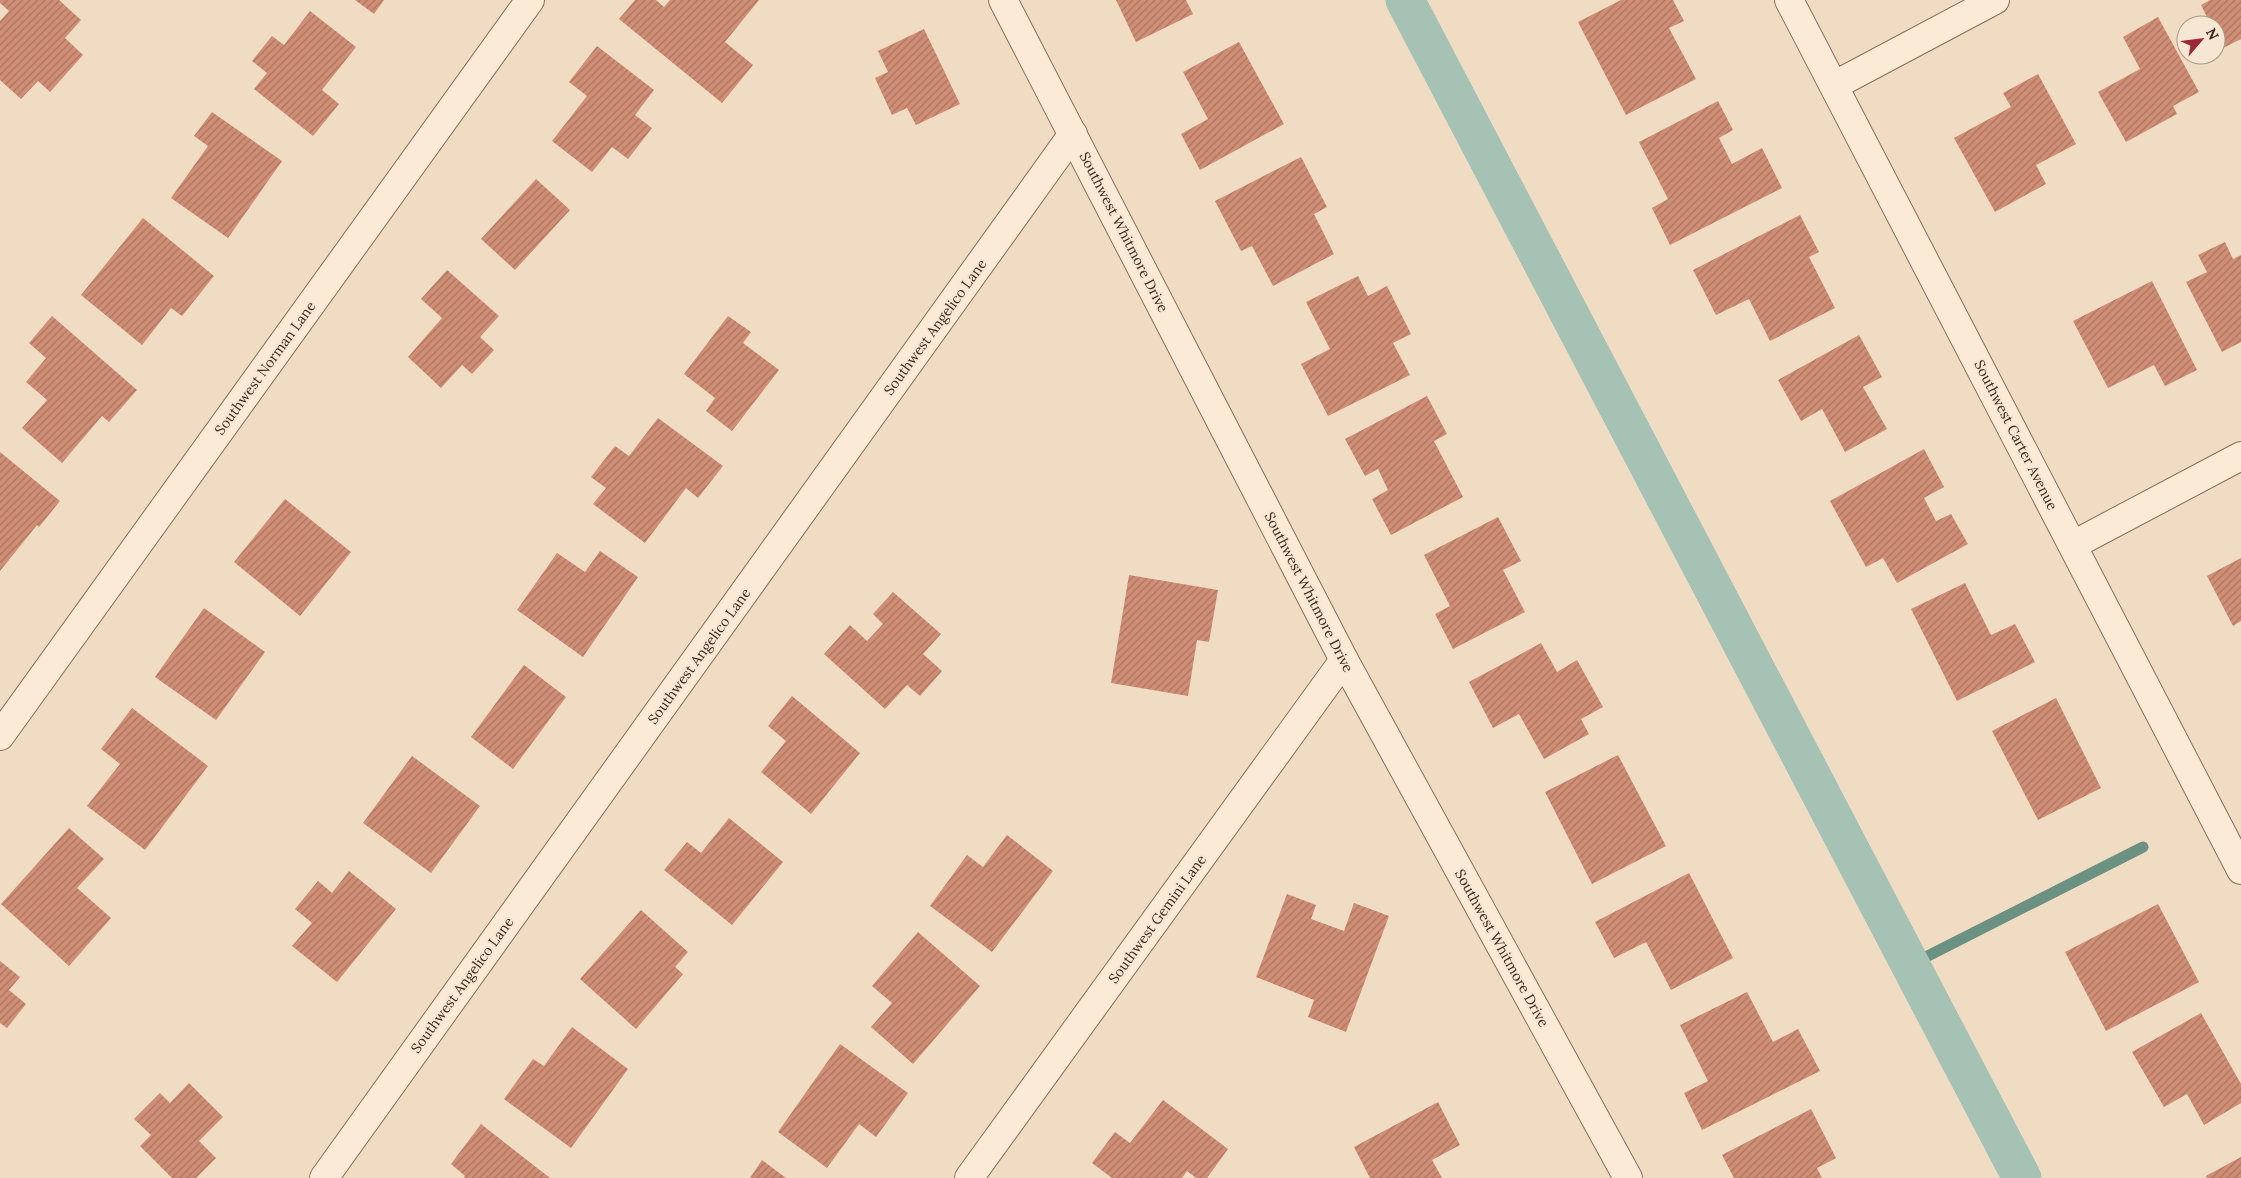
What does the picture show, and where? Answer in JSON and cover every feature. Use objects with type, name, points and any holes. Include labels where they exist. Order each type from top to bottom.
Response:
[{"type":"street","name":"Southwest Norman Lane","points":[[0,736],[530,0]]},
{"type":"street","name":"Southwest Whitmore Drive","points":[[1003,0],[1074,134],[1344,660],[1628,1178]]},
{"type":"street","name":"Southwest Carter Avenue","points":[[1790,0],[2241,870]]},
{"type":"street","points":[[1835,85],[1995,0]]},
{"type":"street","name":"Southwest Angelico Lane","points":[[324,1178],[1074,134]]},
{"type":"street","points":[[2074,545],[2241,456]]},
{"type":"street","name":"Southwest Gemini Lane","points":[[970,1178],[1344,660]]},
{"type":"building","points":[[0,0],[59,0],[81,20],[65,38],[83,55],[50,92],[38,81],[21,99],[0,80],[0,21],[9,11],[0,3]]},
{"type":"building","points":[[355,0],[384,0],[374,14]]},
{"type":"building","points":[[635,0],[656,0],[664,7],[670,0],[759,0],[725,42],[753,65],[722,103],[619,19]]},
{"type":"building","points":[[1116,0],[1186,0],[1193,14],[1136,42]]},
{"type":"building","points":[[1621,0],[1673,0],[1684,21],[1669,28],[1696,79],[1626,115],[1578,22]]},
{"type":"building","points":[[2210,0],[2241,0],[2241,39],[2226,46],[2226,15],[2206,15],[2201,5]]},
{"type":"building","points":[[310,11],[356,47],[322,90],[339,104],[313,136],[254,89],[267,73],[252,61],[272,36],[284,45]]},
{"type":"building","points":[[2158,17],[2176,50],[2176,65],[2184,65],[2199,92],[2173,106],[2177,114],[2126,142],[2098,92],[2140,69],[2123,37]]},
{"type":"building","points":[[924,29],[960,104],[916,125],[907,108],[892,115],[875,78],[888,72],[878,51]]},
{"type":"building","points":[[1239,42],[1284,124],[1200,170],[1181,134],[1208,119],[1183,72]]},
{"type":"building","points":[[597,46],[654,90],[635,115],[652,128],[628,159],[612,147],[592,172],[552,141],[587,96],[569,82]]},
{"type":"building","points":[[2038,74],[2076,144],[2036,165],[2046,184],[1995,212],[1954,138],[2011,107],[2003,93]]},
{"type":"building","points":[[1718,101],[1733,130],[1719,138],[1732,164],[1762,148],[1782,188],[1670,245],[1652,208],[1668,199],[1639,142]]},
{"type":"building","points":[[212,112],[282,161],[228,238],[171,198],[208,146],[194,136]]},
{"type":"building","points":[[1301,157],[1327,207],[1314,214],[1334,254],[1273,286],[1252,246],[1241,251],[1215,201]]},
{"type":"building","points":[[536,179],[570,210],[515,270],[481,239]]},
{"type":"building","points":[[1800,215],[1819,252],[1809,257],[1835,308],[1770,341],[1749,299],[1716,315],[1693,270]]},
{"type":"building","points":[[143,218],[214,276],[182,316],[171,308],[142,345],[81,295]]},
{"type":"building","points":[[2225,242],[2233,259],[2241,255],[2241,342],[2222,352],[2186,282],[2207,272],[2198,255]]},
{"type":"building","points":[[447,270],[499,316],[480,337],[494,350],[472,374],[462,365],[441,388],[408,357],[442,318],[421,299]]},
{"type":"building","points":[[1358,276],[1368,296],[1387,286],[1411,334],[1393,343],[1410,375],[1328,416],[1301,364],[1330,349],[1306,302]]},
{"type":"building","points":[[2152,281],[2197,370],[2165,386],[2154,365],[2108,388],[2073,321]]},
{"type":"building","points":[[52,316],[137,390],[109,422],[102,416],[62,463],[22,428],[47,400],[26,382],[46,358],[29,343]]},
{"type":"building","points":[[728,316],[751,332],[743,343],[779,370],[732,431],[706,411],[715,398],[684,374]]},
{"type":"building","points":[[1859,335],[1882,377],[1863,387],[1887,429],[1845,452],[1822,409],[1801,421],[1778,380]]},
{"type":"building","points":[[1427,396],[1447,434],[1434,441],[1463,497],[1391,535],[1372,499],[1388,490],[1378,469],[1365,476],[1345,439]]},
{"type":"building","points":[[658,418],[723,466],[698,498],[686,488],[645,543],[593,504],[606,488],[591,477],[615,446],[629,456]]},
{"type":"building","points":[[1924,449],[1944,487],[1924,498],[1936,521],[1951,514],[1968,544],[1897,583],[1883,558],[1866,567],[1830,501]]},
{"type":"building","points":[[0,452],[60,501],[39,527],[37,525],[0,571]]},
{"type":"building","points":[[285,499],[351,552],[300,616],[234,562]]},
{"type":"building","points":[[1498,517],[1521,561],[1503,570],[1525,612],[1453,649],[1435,614],[1450,606],[1424,555]]},
{"type":"building","points":[[600,551],[638,577],[583,657],[517,610],[557,553],[585,572]]},
{"type":"building","points":[[2241,558],[2241,621],[2233,626],[2207,576]]},
{"type":"building","points":[[1129,575],[1218,590],[1209,642],[1197,640],[1188,696],[1111,683]]},
{"type":"building","points":[[1965,583],[1991,635],[2015,624],[2035,662],[1957,701],[1911,609]]},
{"type":"building","points":[[893,592],[941,634],[923,654],[942,671],[920,696],[907,685],[885,709],[824,654],[850,625],[867,641],[883,624],[873,614]]},
{"type":"building","points":[[204,608],[265,652],[216,720],[155,677]]},
{"type":"building","points":[[1541,643],[1557,672],[1577,660],[1603,707],[1581,719],[1589,734],[1544,759],[1519,714],[1493,728],[1469,682]]},
{"type":"building","points":[[524,665],[566,697],[513,769],[471,737]]},
{"type":"building","points":[[792,696],[860,753],[811,814],[761,772],[786,741],[768,726]]},
{"type":"building","points":[[2056,698],[2101,788],[2038,820],[1992,731]]},
{"type":"building","points":[[132,708],[208,766],[145,850],[87,806],[120,764],[101,749]]},
{"type":"building","points":[[1618,755],[1666,846],[1592,884],[1545,792]]},
{"type":"building","points":[[412,756],[480,806],[431,873],[363,823]]},
{"type":"building","points":[[729,818],[783,862],[732,925],[664,870],[687,842],[701,853]]},
{"type":"building","points":[[69,828],[104,859],[77,888],[111,918],[69,966],[1,904]]},
{"type":"building","points":[[1007,835],[1053,871],[992,952],[930,906],[967,855],[983,867]]},
{"type":"building","points":[[349,871],[396,909],[337,982],[292,946],[312,923],[295,909],[318,881],[332,893]]},
{"type":"building","points":[[1689,873],[1733,958],[1671,990],[1646,942],[1614,958],[1595,922]]},
{"type":"building","points":[[1287,894],[1316,905],[1311,919],[1344,931],[1354,903],[1389,916],[1346,1032],[1308,1017],[1314,1000],[1256,977]]},
{"type":"building","points":[[2158,904],[2199,982],[2106,1031],[2065,952]]},
{"type":"building","points":[[641,910],[688,952],[675,967],[683,974],[636,1029],[580,979]]},
{"type":"building","points":[[918,932],[980,986],[913,1064],[871,1027],[892,1003],[872,986]]},
{"type":"building","points":[[0,961],[20,977],[9,990],[26,1004],[7,1028],[0,1023]]},
{"type":"building","points":[[1747,992],[1773,1042],[1798,1029],[1820,1071],[1702,1130],[1684,1093],[1708,1081],[1680,1025]]},
{"type":"building","points":[[2201,1013],[2241,1084],[2241,1103],[2204,1125],[2187,1094],[2164,1107],[2132,1052]]},
{"type":"building","points":[[572,1027],[628,1069],[571,1148],[504,1099],[533,1059],[544,1066]]},
{"type":"building","points":[[840,1044],[908,1093],[876,1137],[859,1124],[827,1168],[778,1132]]},
{"type":"building","points":[[189,1083],[223,1117],[199,1141],[216,1158],[196,1178],[172,1178],[140,1146],[151,1135],[134,1119],[160,1093],[170,1103]]},
{"type":"building","points":[[1163,1100],[1228,1149],[1207,1178],[1196,1178],[1187,1171],[1182,1178],[1112,1178],[1092,1163],[1115,1132],[1130,1143]]},
{"type":"building","points":[[1438,1102],[1460,1145],[1432,1160],[1442,1178],[1370,1178],[1354,1147]]},
{"type":"building","points":[[1811,1109],[1836,1158],[1817,1168],[1822,1178],[1734,1178],[1722,1155]]},
{"type":"building","points":[[481,1124],[550,1178],[464,1178],[465,1176],[451,1164]]},
{"type":"building","points":[[2241,1157],[2241,1178],[2207,1178],[2206,1176]]},
{"type":"building","points":[[762,1160],[786,1178],[750,1178]]},
{"type":"waterway","points":[[1405,0],[2022,1178]]},
{"type":"waterway","points":[[1910,965],[2143,847]]}]
